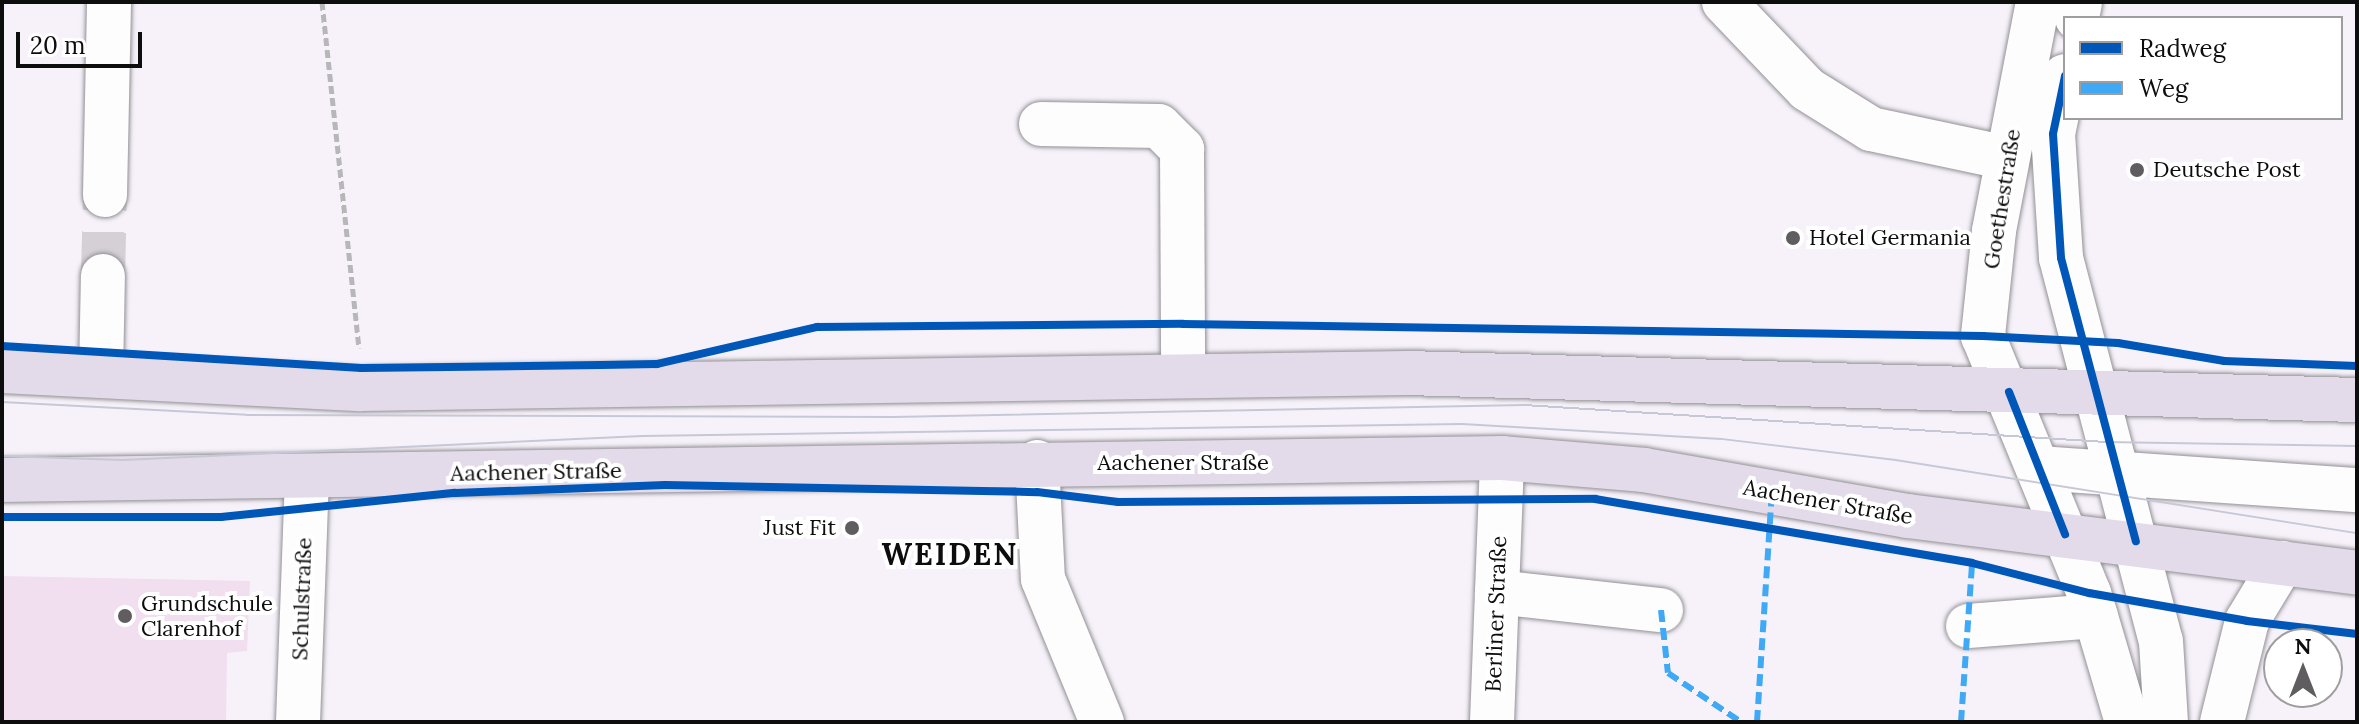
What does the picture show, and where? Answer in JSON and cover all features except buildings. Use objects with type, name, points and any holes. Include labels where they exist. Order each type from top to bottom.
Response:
[{"type":"main road","points":[[2,371],[361,389],[1183,372],[2357,400]]},
{"type":"main road","name":"Aachener Straße","points":[[2,480],[1037,462],[1502,458],[1644,470],[1908,516],[2136,541],[2357,573]]},
{"type":"street","points":[[105,195],[109,2]]},
{"type":"street","points":[[1724,2],[1807,89],[1871,129],[2007,158]]},
{"type":"street","name":"Goethestraße","points":[[2038,2],[2007,158],[1983,336],[2009,392],[2096,616],[2127,722]]},
{"type":"street","name":"Goethestraße","points":[[2063,86],[2053,134],[2061,258],[2092,395],[2136,541],[2161,641],[2166,722]]},
{"type":"street","points":[[1041,124],[1159,126],[1182,149],[1183,372]]},
{"type":"street","points":[[101,376],[103,276]]},
{"type":"street","name":"Berliner Straße","points":[[1492,722],[1502,458]]},
{"type":"street","points":[[1037,462],[1043,579],[1102,722]]},
{"type":"street","points":[[2039,468],[2357,490]]},
{"type":"street","name":"Schulstraße","points":[[298,722],[307,477]]},
{"type":"street","points":[[2222,722],[2247,621],[2282,563]]},
{"type":"street","points":[[1497,592],[1661,610]]},
{"type":"street","points":[[1968,626],[2096,616]]},
{"type":"path","points":[[322,2],[360,353]]},
{"type":"shaded area","name":"Grundschule Clarenhof","points":[[2,576],[250,581],[247,651],[227,653],[226,722],[2,722]]},
{"type":"tunnel","points":[[103,276],[105,195]]},
{"type":"tram line","points":[[2,402],[247,415],[893,417],[1524,405],[2106,442],[2357,446]]},
{"type":"tram line","points":[[2,456],[123,460],[642,436],[1462,424],[1722,439],[1895,460],[2357,533]]},
{"type":"marked path","points":[[1757,722],[1772,492]]},
{"type":"marked path","points":[[1961,722],[1972,563]]},
{"type":"marked path","points":[[1661,610],[1668,673],[1741,722]]},
{"type":"cycle path","points":[[2063,86],[2053,134],[2061,258],[2136,541]]},
{"type":"cycle path","points":[[2,346],[361,368],[657,364],[817,327],[1183,324],[1983,336],[2118,343],[2224,361],[2357,366]]},
{"type":"cycle path","points":[[2009,392],[2065,534]]},
{"type":"cycle path","points":[[2,517],[221,517],[455,493],[665,485],[1037,492],[1118,502],[1595,499],[1972,563],[2089,593],[2247,621],[2357,634]]},
{"type":"place","name":"Deutsche Post","points":[[2137,170]]},
{"type":"place","name":"Hotel Germania","points":[[1793,238]]},
{"type":"place","name":"Just Fit","points":[[852,528]]},
{"type":"place","name":"Grundschule Clarenhof","points":[[125,616]]},
{"type":"district","name":"WEIDEN","points":[[950,554]]}]
